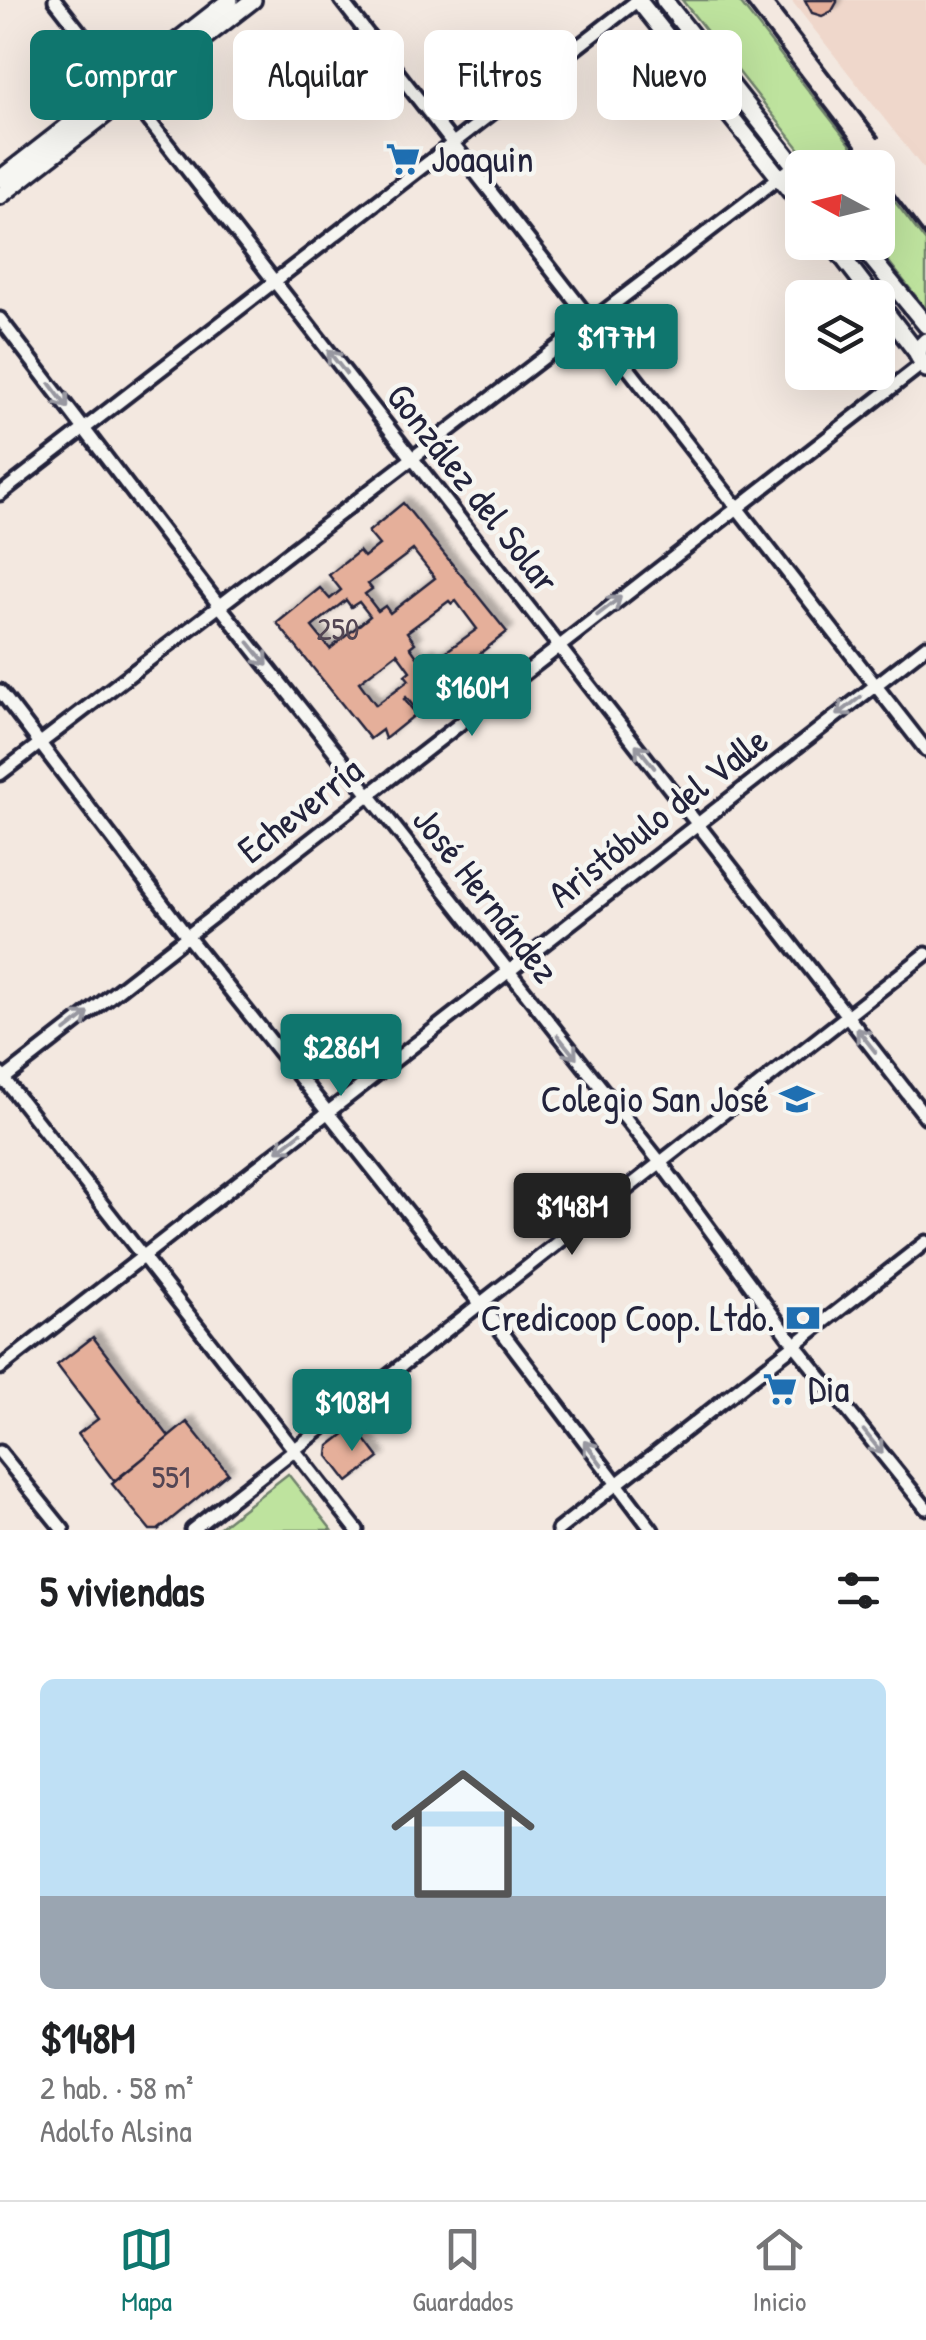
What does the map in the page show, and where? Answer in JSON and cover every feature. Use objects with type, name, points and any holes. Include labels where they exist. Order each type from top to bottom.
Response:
[{"type":"main road","points":[[195,30],[230,0]]},
{"type":"main road","points":[[210,30],[252,0]]},
{"type":"main road","points":[[638,0],[785,184]]},
{"type":"main road","points":[[664,0],[785,154]]},
{"type":"main road","points":[[0,178],[82,120]]},
{"type":"main road","points":[[0,196],[90,120]]},
{"type":"main road","points":[[845,260],[860,280]]},
{"type":"main road","points":[[873,260],[926,325]]},
{"type":"main road","points":[[895,323],[923,357]]},
{"type":"street","name":"González del Solar","points":[[55,0],[78,30]]},
{"type":"street","points":[[341,0],[926,750]]},
{"type":"street","points":[[0,494],[638,0]]},
{"type":"street","name":"González del Solar","points":[[148,120],[926,1117]]},
{"type":"street","points":[[0,774],[785,175]]},
{"type":"street","name":"José Hernández","points":[[0,319],[218,604],[660,1162],[795,1345],[926,1508]]},
{"type":"street","name":"Echeverría","points":[[1,1078],[923,357]]},
{"type":"street","name":"Aristóbulo del Valle","points":[[0,1368],[926,646]]},
{"type":"street","points":[[0,691],[652,1530]]},
{"type":"street","points":[[192,1530],[926,954]]},
{"type":"street","points":[[1,1078],[358,1530]]},
{"type":"street","points":[[558,1530],[926,1242]]},
{"type":"street","points":[[0,1452],[63,1530]]},
{"type":"shaded area","points":[[791,0],[926,0],[926,172]]},
{"type":"green space","points":[[682,0],[738,0],[855,150],[801,150],[742,76],[742,30],[706,30]]},
{"type":"green space","points":[[895,202],[926,242],[926,309],[887,260],[895,260]]},
{"type":"green space","points":[[288,1474],[332,1530],[216,1530]]},
{"type":"building","points":[[805,0],[837,2],[832,11],[822,16],[812,13]]},
{"type":"building","points":[[403,503],[507,632],[458,671],[450,660],[441,667],[455,684],[419,713],[406,697],[416,714],[385,739],[382,730],[370,739],[277,623],[320,588],[330,599],[341,590],[329,575],[359,551],[364,557],[379,545],[368,532]],"holes":[[[413,550],[435,578],[390,613],[385,606],[378,611],[365,594],[372,589],[368,584]],[[346,600],[351,607],[359,602],[370,616],[330,649],[312,627]],[[449,601],[456,601],[477,629],[433,661],[428,655],[420,661],[410,647],[415,643],[407,632]],[[397,653],[410,671],[405,675],[409,680],[376,705],[359,682]]]},
{"type":"building","points":[[93,1337],[170,1438],[114,1481],[78,1434],[98,1419],[57,1365]]},
{"type":"building","points":[[187,1422],[228,1473],[158,1530],[150,1530],[112,1484]]},
{"type":"building","points":[[355,1426],[379,1458],[348,1482],[328,1456],[329,1446]]},
{"type":"railway","points":[[743,0],[858,150]]},
{"type":"railway","points":[[772,0],[878,137]]},
{"type":"railway","points":[[895,196],[926,237]]},
{"type":"place","name":"Joaquin","points":[[403,159]]},
{"type":"place","name":"Colegio San José","points":[[797,1099]]},
{"type":"place","name":"Credicoop Coop. Ltdo.","points":[[803,1318]]},
{"type":"place","name":"Dia","points":[[780,1389]]}]
